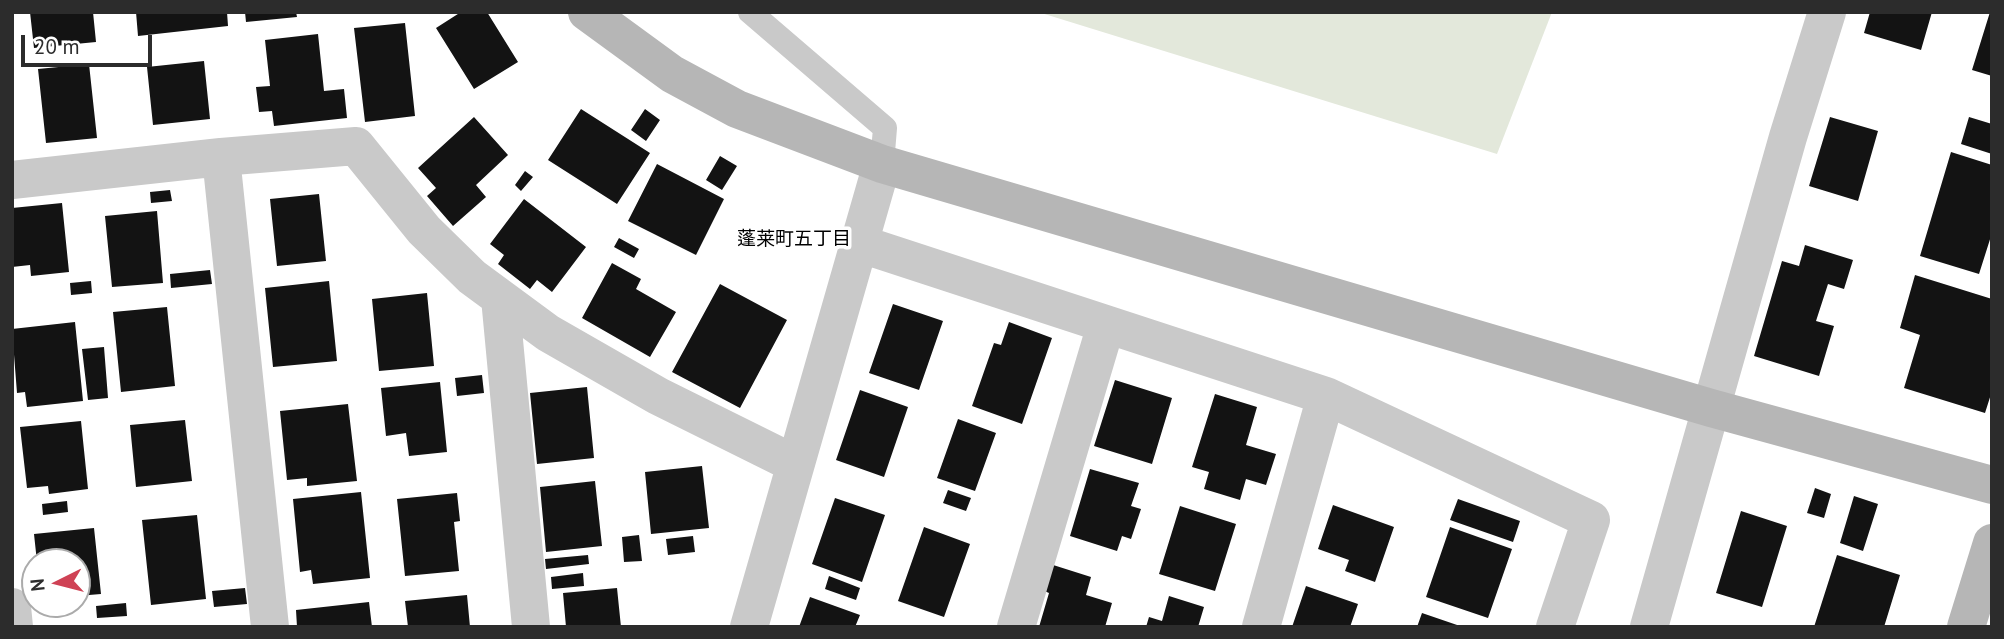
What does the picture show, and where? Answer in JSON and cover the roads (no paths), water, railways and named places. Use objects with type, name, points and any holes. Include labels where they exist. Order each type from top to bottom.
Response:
[{"type":"street","points":[[587,12],[672,74],[737,109],[882,164],[1711,408],[1992,485]]},
{"type":"street","points":[[1649,627],[1827,12]]},
{"type":"street","points":[[12,180],[221,157],[356,146],[424,230],[472,277],[548,333],[658,396],[795,464]]},
{"type":"street","points":[[221,157],[270,627]]},
{"type":"street","points":[[749,627],[882,164]]},
{"type":"street","points":[[861,244],[1326,396],[1591,520],[1555,627]]},
{"type":"street","points":[[500,298],[531,627]]},
{"type":"street","points":[[1016,627],[1106,324]]},
{"type":"street","points":[[1261,627],[1326,396]]},
{"type":"street","points":[[1966,627],[1992,542]]},
{"type":"street","points":[[12,607],[14,627]]},
{"type":"lane","points":[[750,12],[885,128],[882,164]]},
{"type":"district","name":"蓬莱町五丁目","points":[[794,240]]}]
